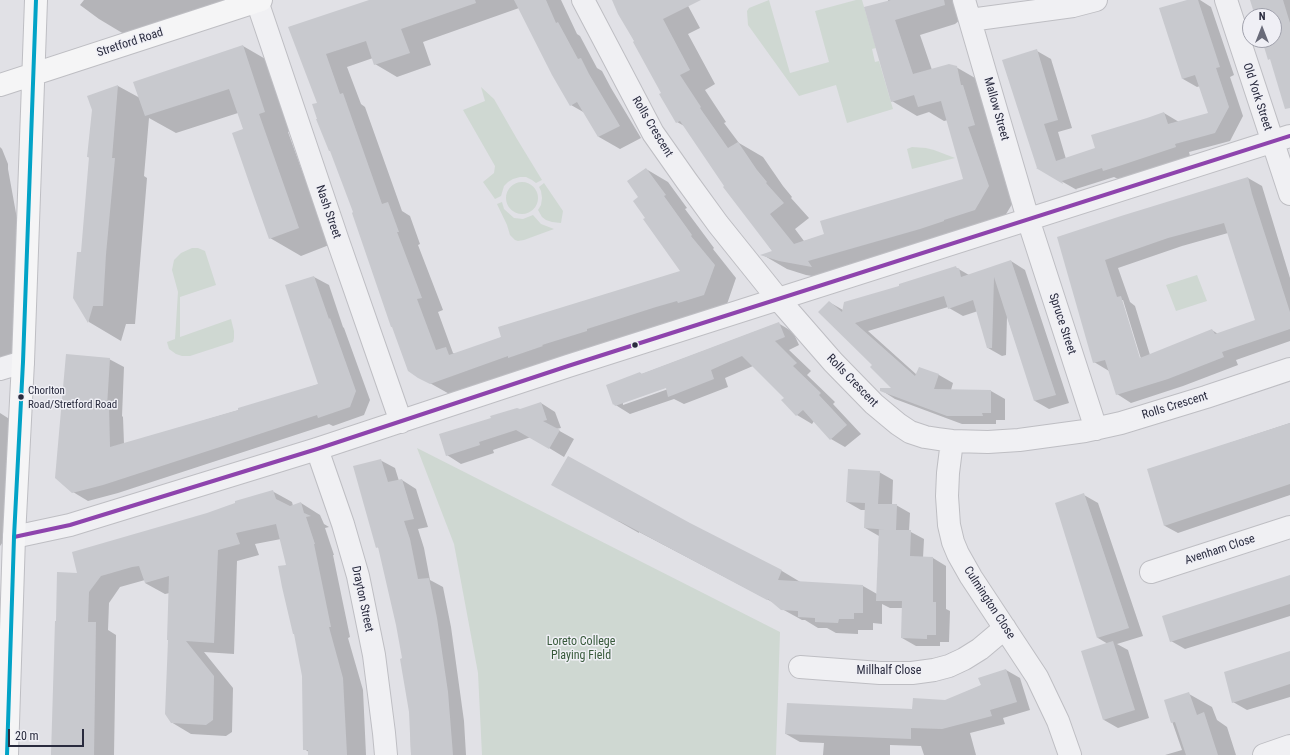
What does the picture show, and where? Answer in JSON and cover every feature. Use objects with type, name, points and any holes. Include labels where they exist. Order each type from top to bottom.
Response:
[{"type":"main road","points":[[7,755],[7,567],[14,537],[23,362],[36,0]]},
{"type":"main road","name":"Stretford Road","points":[[0,86],[259,1]]},
{"type":"street","name":"Rolls Crescent","points":[[583,0],[653,133],[718,224],[779,300],[833,362],[874,404],[910,432],[925,437],[952,441],[988,442],[1019,440],[1096,429],[1121,423],[1206,397],[1290,369]]},
{"type":"street","points":[[967,10],[1073,6],[1096,0]]},
{"type":"street","name":"Old York Street","points":[[1226,0],[1281,139],[1290,194]]},
{"type":"street","name":"Nash Street","points":[[259,1],[335,234],[401,422]]},
{"type":"street","name":"Mallow Street","points":[[967,10],[1028,219]]},
{"type":"street","points":[[14,537],[70,525],[318,449],[568,366],[1281,139]]},
{"type":"street","name":"Spruce Street","points":[[1028,219],[1096,429]]},
{"type":"street","points":[[0,369],[23,362]]},
{"type":"street","name":"Culmington Close","points":[[952,441],[947,496],[949,525],[953,542],[971,577],[1037,677],[1058,721],[1070,755]]},
{"type":"street","name":"Drayton Street","points":[[318,449],[343,524],[358,576],[374,655],[386,755]]},
{"type":"street","name":"Avenham Close","points":[[1151,572],[1290,527]]},
{"type":"street","name":"Millhalf Close","points":[[800,667],[833,662],[912,674],[934,670],[949,666],[964,659],[1006,628]]},
{"type":"street","points":[[1264,755],[1290,746]]},
{"type":"green space","points":[[769,0],[790,73],[829,62],[815,11],[856,0],[862,0],[876,48],[872,49],[875,62],[879,61],[893,109],[847,123],[836,85],[799,96],[748,25],[747,11],[749,8]]},
{"type":"green space","points":[[481,87],[494,99],[542,180],[536,183],[526,177],[513,179],[504,186],[501,196],[495,199],[483,182],[494,173],[495,166],[463,110],[485,101]]},
{"type":"green space","points":[[912,147],[934,150],[955,158],[912,169],[907,149]]},
{"type":"green space","points":[[519,182],[525,182],[534,186],[538,198],[534,210],[525,214],[519,214],[510,210],[506,201],[506,195],[510,186]]},
{"type":"green space","points":[[544,183],[563,211],[561,223],[546,220],[542,217],[538,210],[541,205],[542,198],[539,187]]},
{"type":"green space","points":[[502,202],[504,209],[514,218],[523,219],[533,215],[541,224],[554,229],[524,240],[515,240],[510,235],[497,204]]},
{"type":"green space","points":[[192,248],[198,248],[205,251],[216,285],[180,297],[180,337],[231,319],[234,338],[233,342],[190,356],[182,356],[169,349],[167,342],[175,339],[178,292],[172,270],[174,260],[181,253]]},
{"type":"green space","points":[[1197,275],[1207,301],[1176,311],[1166,285]]},
{"type":"green space","name":"Loreto College Playing Field","points":[[417,448],[780,632],[776,755],[482,755],[478,673],[454,544]]},
{"type":"building","points":[[369,0],[475,0],[476,3],[401,29],[410,53],[374,65],[366,41],[326,54],[340,94],[343,93],[382,204],[388,202],[399,232],[397,232],[422,298],[417,299],[436,350],[446,347],[449,355],[501,337],[498,327],[680,271],[643,219],[645,218],[633,201],[638,197],[627,181],[646,168],[666,195],[664,196],[692,235],[691,236],[715,265],[704,295],[678,303],[677,301],[656,307],[587,329],[587,331],[542,345],[543,346],[508,358],[508,356],[430,384],[408,371],[391,327],[352,213],[353,212],[316,119],[312,104],[317,103],[288,27]]},
{"type":"building","points":[[514,0],[546,0],[556,23],[558,22],[578,59],[581,58],[620,126],[598,137],[577,102],[570,106],[552,75]]},
{"type":"building","points":[[612,0],[701,0],[663,19],[690,70],[680,75],[701,107],[700,108],[728,148],[738,142],[767,182],[766,183],[784,203],[770,214],[794,244],[824,234],[820,221],[963,179],[941,101],[918,107],[914,95],[891,102],[864,7],[891,0],[944,0],[945,5],[895,20],[913,74],[949,64],[957,66],[961,85],[963,85],[975,125],[968,127],[989,186],[975,210],[920,229],[808,261],[812,267],[779,261],[760,255],[772,251],[723,187],[724,186],[680,121],[676,123],[659,94],[661,93],[618,14]]},
{"type":"building","points":[[1187,0],[1198,0],[1220,67],[1216,68],[1229,107],[1215,133],[1175,144],[1176,147],[1103,171],[1102,168],[1062,181],[1063,184],[1036,168],[1002,60],[1037,49],[1058,120],[1044,124],[1056,161],[1095,148],[1091,135],[1164,112],[1168,124],[1208,113],[1195,75],[1182,79],[1159,8]]},
{"type":"building","points":[[1250,0],[1283,0],[1290,23],[1290,108],[1285,109],[1270,59],[1268,60],[1264,48],[1282,48],[1282,8],[1252,8]]},
{"type":"building","points":[[243,45],[265,112],[259,114],[299,228],[269,239],[232,133],[243,129],[229,89],[145,116],[133,82]]},
{"type":"building","points":[[118,85],[112,158],[115,158],[106,254],[103,306],[93,306],[88,323],[73,298],[77,252],[81,252],[89,157],[87,157],[92,110],[87,96]]},
{"type":"building","points":[[1248,177],[1252,194],[1290,312],[1290,329],[1222,352],[1224,357],[1168,379],[1116,395],[1105,360],[1093,363],[1057,237]],"holes":[[[1224,223],[1255,320],[1215,334],[1212,329],[1140,358],[1121,296],[1117,297],[1105,260],[1168,238]]]},
{"type":"building","points":[[1011,260],[1056,395],[1034,401],[994,277],[992,348],[987,348],[973,300],[948,309],[944,296],[855,323],[915,376],[919,367],[939,374],[934,389],[991,390],[991,413],[982,413],[983,416],[947,416],[880,391],[880,388],[891,388],[870,367],[872,365],[818,312],[829,301],[842,312],[844,302],[899,286],[899,284],[956,266],[957,269],[959,268],[961,277]]},
{"type":"building","points":[[314,276],[356,391],[350,407],[318,418],[317,415],[103,485],[72,493],[55,478],[66,354],[110,358],[107,406],[109,407],[110,447],[238,410],[238,408],[318,384],[285,285]]},
{"type":"building","points":[[779,322],[785,337],[775,341],[797,363],[793,366],[821,393],[819,395],[847,425],[830,440],[803,410],[796,416],[781,400],[784,398],[742,356],[711,370],[714,379],[668,397],[666,388],[615,406],[614,404],[613,405],[606,385],[640,372],[641,374]]},
{"type":"building","points":[[541,402],[547,420],[543,421],[560,430],[549,449],[516,430],[479,442],[480,445],[446,456],[439,434],[491,418],[490,416]]},
{"type":"building","points":[[1290,423],[1290,484],[1164,526],[1147,469]]},
{"type":"building","points":[[568,456],[690,523],[782,570],[778,580],[863,585],[863,613],[854,613],[854,619],[839,619],[838,623],[815,622],[815,618],[798,617],[798,611],[781,610],[768,599],[767,600],[551,485]]},
{"type":"building","points":[[381,459],[388,482],[402,479],[414,519],[404,521],[410,539],[418,579],[429,578],[437,618],[448,692],[453,755],[411,755],[409,712],[396,625],[378,547],[376,548],[353,466]]},
{"type":"building","points":[[848,469],[880,471],[878,504],[897,504],[896,530],[911,530],[910,556],[933,557],[933,602],[936,602],[936,635],[927,635],[927,639],[901,638],[902,601],[876,601],[879,529],[864,528],[865,503],[846,502]]},
{"type":"building","points":[[273,490],[276,499],[290,506],[301,502],[304,513],[311,516],[306,517],[315,544],[331,627],[329,627],[343,678],[347,755],[308,755],[308,750],[303,750],[302,676],[278,566],[286,565],[276,524],[236,533],[240,544],[218,550],[214,643],[186,641],[214,676],[213,720],[206,725],[171,723],[165,714],[169,576],[145,583],[139,566],[132,567],[101,576],[89,592],[88,622],[96,622],[94,755],[51,755],[57,572],[77,573],[72,552],[207,513],[235,503],[235,501]]},
{"type":"building","points":[[1084,493],[1129,628],[1097,638],[1055,503]]},
{"type":"building","points":[[1290,575],[1290,604],[1170,642],[1162,616]]},
{"type":"building","points":[[1113,641],[1135,710],[1103,720],[1081,651]]},
{"type":"building","points":[[1290,651],[1290,684],[1232,703],[1224,672]]},
{"type":"building","points":[[1006,669],[1017,702],[990,710],[992,716],[942,729],[911,728],[911,739],[785,734],[787,703],[912,709],[913,698],[945,700],[981,685],[978,678]]},
{"type":"building","points":[[1189,692],[1197,715],[1204,712],[1218,755],[1186,755],[1175,722],[1171,723],[1164,700]]},
{"type":"transit line","points":[[7,755],[14,537],[23,362],[36,0]]},
{"type":"transit line","points":[[14,537],[70,525],[317,449],[568,366],[1290,136]]},
{"type":"place","name":"Chorlton Road/Stretford Road","points":[[21,397]]}]
